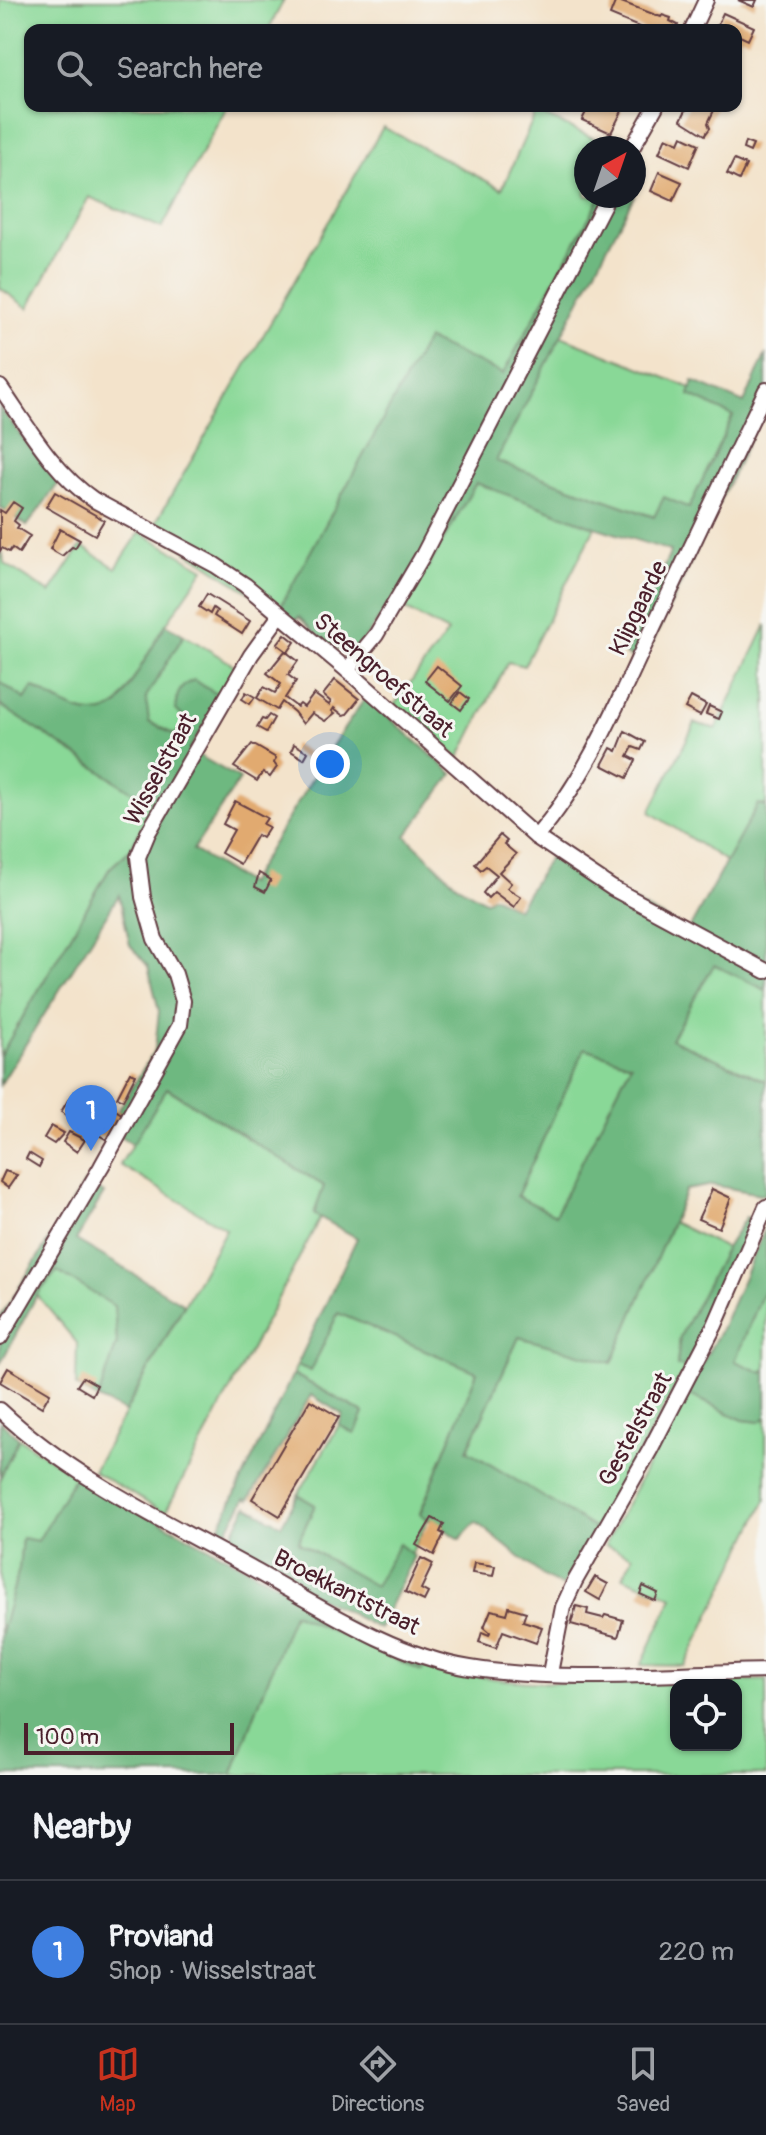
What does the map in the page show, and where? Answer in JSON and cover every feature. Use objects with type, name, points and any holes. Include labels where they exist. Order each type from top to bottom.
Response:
[{"type":"street","points":[[695,24],[706,0]]},
{"type":"street","points":[[639,136],[653,112]]},
{"type":"street","points":[[347,670],[376,635],[423,555],[602,208]]},
{"type":"street","name":"Steengroefstraat","points":[[0,387],[59,471],[77,488],[215,565],[347,670],[536,837],[612,888],[766,971]]},
{"type":"street","name":"Klipgaarde","points":[[536,837],[554,816],[582,771],[635,667],[766,390]]},
{"type":"street","name":"Wisselstraat","points":[[0,1338],[180,1025],[183,1001],[175,974],[155,939],[143,897],[138,857],[148,833],[251,655],[280,615]]},
{"type":"street","name":"Gestelstraat","points":[[550,1673],[563,1607],[575,1581],[650,1450],[715,1325],[766,1207]]},
{"type":"street","name":"Broekkantstraat","points":[[0,1410],[66,1463],[115,1494],[376,1637],[467,1667],[521,1674],[576,1676],[766,1671]]},
{"type":"green space","points":[[0,0],[284,0],[271,24],[24,24],[24,112],[224,112],[162,228],[89,197],[28,308],[0,288]]},
{"type":"green space","points":[[536,112],[589,136],[574,136],[574,208],[594,208],[503,374],[290,590],[278,611],[152,529],[383,127],[502,189]]},
{"type":"green space","points":[[594,208],[628,208],[496,461],[654,517],[664,497],[689,508],[733,416],[689,395],[693,381],[744,403],[766,354],[766,404],[643,663],[625,654],[671,551],[476,483],[404,609],[393,601],[357,649],[332,646],[299,617],[294,622],[278,611],[427,339],[503,374]]},
{"type":"green space","points":[[561,336],[691,388],[690,395],[733,415],[689,509],[655,517],[495,461]]},
{"type":"green space","points":[[0,408],[58,484],[27,526],[0,507]]},
{"type":"green space","points":[[476,483],[595,527],[524,666],[508,662],[459,758],[394,705],[448,632],[404,609]]},
{"type":"green space","points":[[140,532],[204,569],[166,624],[119,704],[97,713],[86,712],[64,705],[33,687],[25,699],[0,682],[0,552],[4,563],[50,593],[81,546],[116,568]]},
{"type":"green space","points":[[166,624],[184,635],[146,697],[149,722],[175,735],[187,721],[176,710],[176,700],[182,688],[194,680],[221,697],[189,750],[240,779],[193,850],[248,884],[332,746],[366,697],[453,774],[406,836],[456,884],[485,901],[493,896],[517,909],[551,855],[589,886],[594,880],[688,931],[758,804],[766,806],[766,990],[714,965],[671,1039],[766,1081],[765,1195],[713,1185],[686,1190],[612,1363],[519,1337],[467,1450],[597,1530],[562,1586],[543,1576],[476,1522],[460,1539],[420,1514],[477,1372],[338,1313],[311,1371],[297,1365],[357,1238],[314,1214],[324,1186],[167,1088],[133,1144],[116,1134],[126,1117],[118,1111],[155,1049],[159,1011],[148,966],[130,945],[119,895],[0,1085],[0,1056],[110,868],[130,850],[154,806],[0,705],[0,682],[25,699],[33,687],[64,705],[86,712],[97,713],[119,704]],"holes":[[[585,1048],[631,1064],[555,1215],[517,1196]]]},
{"type":"green space","points":[[766,625],[766,806],[758,804],[727,862],[650,812],[695,723],[716,729]]},
{"type":"green space","points":[[184,635],[239,668],[221,697],[188,721],[175,736],[149,722],[145,697]]},
{"type":"green space","points":[[0,705],[154,806],[130,850],[110,868],[0,1056]]},
{"type":"green space","points":[[714,964],[766,990],[766,1081],[671,1039]]},
{"type":"green space","points":[[585,1048],[631,1064],[555,1215],[517,1196]]},
{"type":"green space","points":[[166,1088],[324,1186],[314,1214],[320,1218],[165,1513],[93,1471],[226,1229],[120,1165]]},
{"type":"green space","points":[[85,1182],[104,1193],[76,1240],[184,1304],[125,1412],[98,1399],[117,1343],[114,1306],[57,1271],[37,1295],[0,1364],[0,1318]]},
{"type":"green space","points":[[746,1217],[755,1220],[710,1326],[687,1366],[677,1366],[680,1337],[726,1248]]},
{"type":"green space","points":[[672,1222],[726,1248],[680,1337],[677,1365],[687,1366],[597,1530],[467,1451],[519,1337],[612,1363]]},
{"type":"green space","points":[[766,1227],[766,1285],[735,1361],[763,1373],[766,1367],[766,1417],[760,1422],[743,1420],[686,1393],[721,1329]]},
{"type":"green space","points":[[56,1271],[114,1305],[117,1343],[98,1399],[76,1386],[77,1343],[37,1295]]},
{"type":"green space","points":[[766,1285],[766,1367],[763,1373],[734,1361]]},
{"type":"green space","points":[[338,1313],[477,1372],[420,1513],[428,1519],[411,1554],[399,1545],[376,1587],[298,1542],[315,1505],[298,1495],[339,1425],[355,1434],[364,1413],[293,1374],[297,1365],[311,1371]]},
{"type":"green space","points":[[293,1374],[364,1413],[355,1434],[339,1425],[343,1415],[311,1395],[220,1543],[216,1534]]},
{"type":"green space","points":[[686,1393],[743,1420],[760,1422],[766,1417],[766,1500],[685,1666],[641,1665],[673,1597],[623,1577],[633,1556],[605,1545]]},
{"type":"green space","points":[[0,1421],[19,1438],[0,1478]]},
{"type":"green space","points":[[19,1438],[75,1476],[38,1542],[22,1539],[19,1569],[0,1637],[0,1478]]},
{"type":"green space","points":[[75,1476],[425,1663],[422,1671],[293,1613],[232,1775],[0,1775],[0,1637],[19,1569],[22,1538],[38,1541]]},
{"type":"green space","points":[[298,1495],[315,1505],[298,1542],[375,1586],[399,1544],[414,1556],[379,1629],[225,1548],[247,1506],[281,1525]]},
{"type":"green space","points":[[293,1613],[421,1671],[425,1663],[474,1676],[549,1683],[670,1682],[670,1751],[742,1751],[742,1681],[766,1680],[766,1775],[232,1775]]},
{"type":"building","points":[[616,0],[671,18],[670,21],[676,24],[632,24],[610,15]]},
{"type":"building","points":[[738,0],[757,0],[754,7]]},
{"type":"building","points":[[723,13],[754,27],[748,40],[742,37],[742,24],[718,24]]},
{"type":"building","points":[[586,112],[622,112],[611,133],[582,120]]},
{"type":"building","points":[[685,112],[713,112],[705,135],[681,120]]},
{"type":"building","points":[[682,136],[699,144],[689,167],[659,153],[666,137],[679,143]]},
{"type":"building","points":[[745,142],[753,145],[750,152],[743,149]]},
{"type":"building","points":[[734,160],[746,165],[739,180],[727,174]]},
{"type":"building","points":[[659,172],[682,182],[673,201],[651,191]]},
{"type":"building","points":[[55,492],[104,520],[95,535],[46,507]]},
{"type":"building","points":[[13,502],[22,508],[14,521],[19,525],[17,528],[30,536],[19,553],[12,548],[9,552],[2,548],[0,551],[0,510],[5,513]]},
{"type":"building","points":[[60,529],[80,540],[75,548],[72,547],[62,556],[50,549]]},
{"type":"building","points":[[207,594],[250,621],[242,634],[214,616],[217,611],[213,608],[210,614],[199,607]]},
{"type":"building","points":[[285,634],[295,642],[288,652],[277,644]]},
{"type":"building","points":[[285,651],[298,661],[288,675],[296,681],[285,698],[297,707],[300,704],[304,707],[314,694],[329,705],[331,702],[323,695],[335,680],[359,699],[347,714],[343,715],[334,708],[332,711],[335,713],[325,721],[312,713],[303,724],[282,702],[277,710],[257,698],[264,687],[275,693],[281,684],[267,673]]},
{"type":"building","points":[[437,666],[462,686],[450,701],[425,681]]},
{"type":"building","points":[[246,692],[255,697],[250,704],[242,699]]},
{"type":"building","points":[[460,692],[469,699],[461,710],[452,703]]},
{"type":"building","points":[[691,697],[706,705],[700,716],[685,708]]},
{"type":"building","points":[[709,706],[722,712],[719,719],[706,714]]},
{"type":"building","points":[[269,715],[274,718],[266,732],[257,727]]},
{"type":"building","points":[[625,731],[645,742],[641,750],[633,747],[628,756],[636,760],[627,778],[602,765],[611,748],[617,751]]},
{"type":"building","points":[[252,744],[276,758],[274,763],[277,767],[270,777],[263,772],[257,781],[234,767]]},
{"type":"building","points":[[294,744],[308,752],[304,759],[291,751]]},
{"type":"building","points":[[235,801],[267,818],[263,824],[269,827],[262,838],[257,835],[240,864],[221,853],[234,830],[223,824]]},
{"type":"building","points":[[500,835],[507,841],[504,844],[516,854],[499,872],[511,883],[507,888],[521,897],[514,907],[494,892],[488,898],[483,893],[497,875],[486,866],[481,870],[475,864]]},
{"type":"building","points":[[259,873],[271,880],[265,892],[255,887]]},
{"type":"building","points":[[130,1072],[136,1074],[123,1100],[117,1097]]},
{"type":"building","points":[[70,1097],[104,1118],[111,1107],[123,1115],[107,1140],[61,1112]]},
{"type":"building","points":[[51,1126],[64,1133],[54,1144],[44,1138]]},
{"type":"building","points":[[69,1132],[85,1140],[77,1152],[63,1142]]},
{"type":"building","points":[[29,1153],[42,1161],[39,1167],[26,1159]]},
{"type":"building","points":[[5,1171],[17,1175],[8,1188],[0,1182]]},
{"type":"building","points":[[712,1189],[731,1198],[719,1228],[698,1219]]},
{"type":"building","points":[[8,1368],[50,1393],[42,1407],[0,1382]]},
{"type":"building","points":[[83,1377],[97,1385],[92,1395],[77,1386]]},
{"type":"building","points":[[310,1400],[339,1417],[280,1516],[252,1499]]},
{"type":"building","points":[[432,1518],[444,1524],[440,1532],[444,1534],[434,1555],[416,1545]]},
{"type":"building","points":[[421,1558],[433,1564],[421,1589],[428,1593],[424,1601],[405,1592]]},
{"type":"building","points":[[474,1563],[495,1566],[493,1576],[472,1573]]},
{"type":"building","points":[[595,1577],[608,1584],[600,1600],[586,1592]]},
{"type":"building","points":[[643,1586],[658,1593],[655,1601],[640,1594]]},
{"type":"building","points":[[576,1606],[588,1609],[587,1614],[623,1620],[618,1637],[571,1624]]},
{"type":"building","points":[[509,1607],[526,1612],[523,1621],[542,1627],[536,1643],[503,1631],[496,1648],[479,1642],[482,1632],[489,1635],[490,1632],[484,1627],[491,1610],[507,1614]]},
{"type":"place","name":"Proviand","points":[[91,1151]]}]
